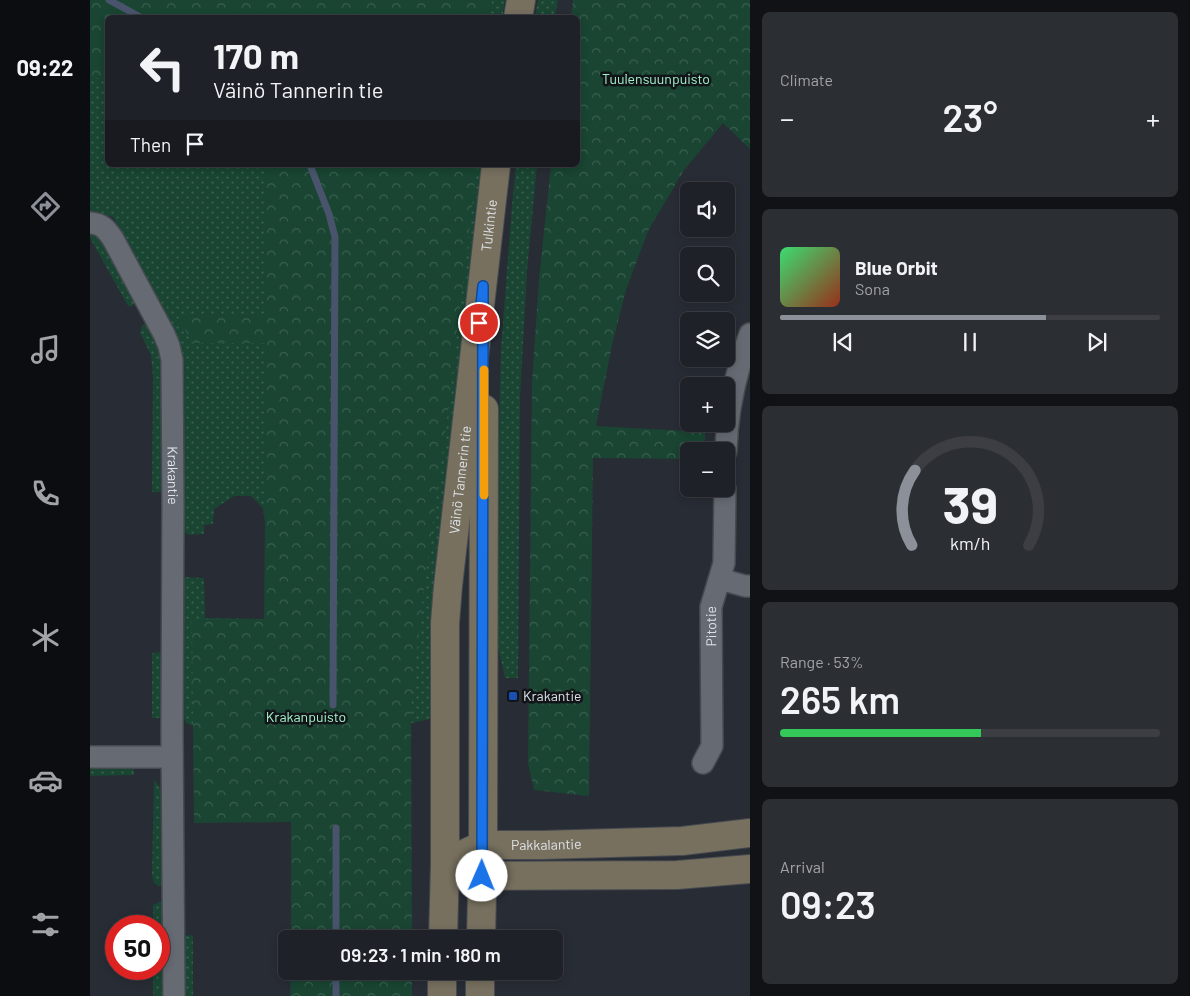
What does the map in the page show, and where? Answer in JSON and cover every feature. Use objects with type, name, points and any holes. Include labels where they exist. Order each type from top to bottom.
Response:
[{"type":"main road","points":[[518,15],[521,0]]},
{"type":"main road","name":"Tulkintie","points":[[483,286],[496,167]]},
{"type":"main road","name":"Väinö Tannerin tie","points":[[480,930],[483,845],[483,286]]},
{"type":"main road","name":"Väinö Tannerin tie","points":[[443,930],[445,622],[483,286]]},
{"type":"main road","name":"Pakkalantie","points":[[445,864],[483,845],[682,841],[750,834]]},
{"type":"main road","points":[[445,864],[482,876],[677,875],[750,868]]},
{"type":"main road","points":[[442,980],[442,996]]},
{"type":"main road","points":[[480,980],[480,996]]},
{"type":"street","name":"Krakantie","points":[[90,223],[106,228],[113,239],[164,334],[172,360],[174,505],[172,730],[174,996]]},
{"type":"street","points":[[727,442],[732,398],[742,354],[750,334]]},
{"type":"street","name":"Pitotie","points":[[703,763],[712,746],[711,607],[724,563],[725,497]]},
{"type":"street","points":[[720,578],[750,586]]},
{"type":"street","points":[[90,757],[172,757]]},
{"type":"green space","name":"Krakanpuisto","points":[[90,0],[505,0],[502,15],[105,15],[105,167],[483,167],[463,326],[453,435],[434,718],[394,727],[190,725],[186,723],[184,719],[184,577],[204,578],[205,618],[264,619],[265,523],[263,508],[251,496],[234,496],[214,509],[213,524],[204,525],[204,534],[189,535],[183,531],[184,381],[181,354],[174,328],[113,217],[90,215]]},
{"type":"green space","points":[[90,0],[492,0],[490,15],[105,15],[105,78],[90,78]]},
{"type":"green space","points":[[538,0],[558,0],[555,15],[535,15]]},
{"type":"green space","name":"Tuulensuunpuisto","points":[[573,0],[750,0],[750,149],[723,123],[684,170],[648,231],[626,290],[612,345],[596,426],[705,432],[705,442],[680,442],[680,459],[593,458],[589,796],[534,790],[528,763],[532,382],[539,279],[551,167],[580,167],[580,15],[571,15]]},
{"type":"green space","name":"Krakanpuisto","points":[[264,167],[477,167],[411,705],[412,930],[291,930],[291,822],[194,823],[192,620],[266,620],[266,343],[192,343],[178,316],[265,315]]},
{"type":"green space","points":[[516,167],[537,167],[527,271],[520,398],[518,678],[505,678],[496,638],[498,464],[501,349]]},
{"type":"green space","points":[[90,230],[101,236],[137,302],[132,306],[128,306],[90,238]]},
{"type":"green space","points":[[147,322],[159,346],[162,359],[162,492],[152,492],[153,377],[151,355],[140,333],[142,326]]},
{"type":"green space","points":[[162,652],[162,718],[152,718],[152,653]]},
{"type":"green space","points":[[90,767],[134,767],[134,775],[90,776]]},
{"type":"green space","points":[[154,779],[162,793],[162,886],[154,883],[152,875]]},
{"type":"green space","points":[[162,901],[162,915],[153,915],[153,905]]},
{"type":"green space","points":[[193,935],[193,996],[184,996],[184,936]]},
{"type":"green space","points":[[153,980],[163,980],[163,996],[153,996]]},
{"type":"green space","points":[[291,980],[412,980],[412,996],[290,996]]},
{"type":"waterway","points":[[109,0],[136,15]]},
{"type":"waterway","points":[[311,167],[329,214],[335,237],[333,705]]},
{"type":"waterway","points":[[336,828],[336,930]]},
{"type":"waterway","points":[[336,980],[336,996]]},
{"type":"slow traffic","points":[[484,370],[484,495]]},
{"type":"place","name":"Krakantie","points":[[513,696]]},
{"type":"route","points":[[479,323],[483,286],[482,876]]}]
